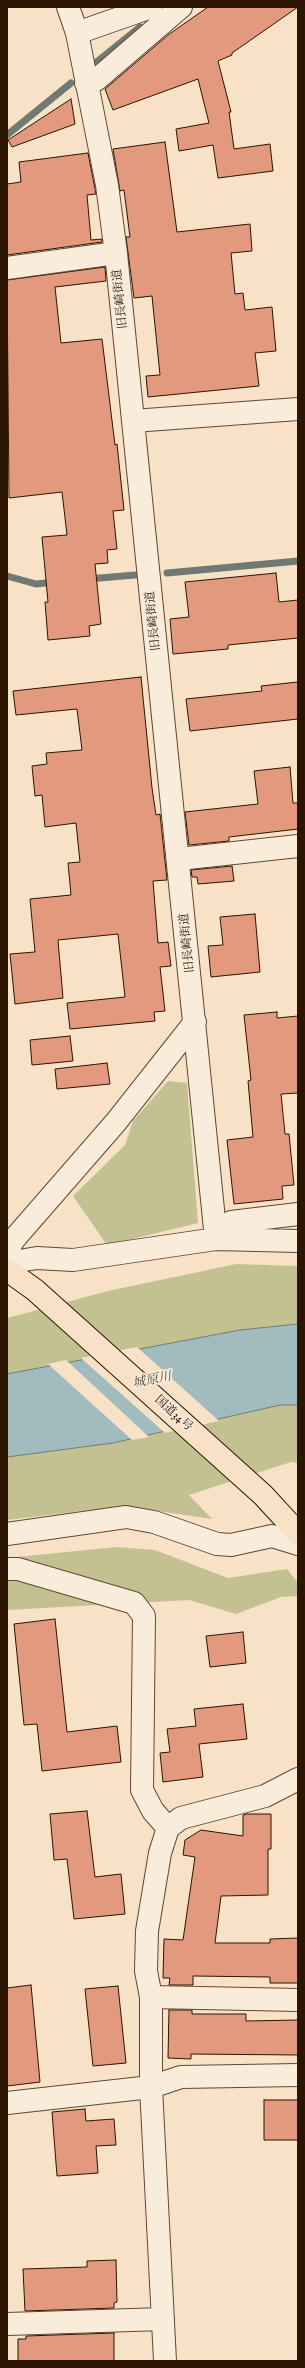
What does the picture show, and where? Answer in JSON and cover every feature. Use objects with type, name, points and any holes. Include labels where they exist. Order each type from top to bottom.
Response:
[{"type":"highway","name":"国道34号","points":[[7,1270],[35,1290],[263,1495],[298,1533]]},
{"type":"street","name":"旧長崎街道","points":[[68,7],[76,33],[107,185],[116,253],[179,859],[216,1239]]},
{"type":"street","points":[[76,33],[151,7]]},
{"type":"street","points":[[86,83],[96,80],[181,7]]},
{"type":"street","points":[[7,268],[116,253]]},
{"type":"street","points":[[133,421],[298,409]]},
{"type":"street","points":[[179,859],[298,846]]},
{"type":"street","points":[[7,1250],[15,1238],[116,1122],[195,1022]]},
{"type":"street","points":[[216,1239],[231,1222],[298,1214]]},
{"type":"street","points":[[7,1263],[37,1258],[73,1260],[216,1239],[298,1241]]},
{"type":"street","points":[[7,1534],[126,1517],[154,1522],[217,1544],[231,1545],[272,1536],[298,1544]]},
{"type":"street","points":[[7,1569],[18,1569],[134,1603],[144,1616],[142,1790],[152,1811],[168,1828]]},
{"type":"street","points":[[165,2361],[151,2087],[151,1997],[146,1971],[146,1931],[160,1853],[168,1828],[181,1818],[265,1796],[298,1780]]},
{"type":"street","points":[[151,1997],[298,2000]]},
{"type":"street","points":[[7,2103],[151,2087],[181,2077],[298,2075]]},
{"type":"street","points":[[7,2324],[163,2319]]},
{"type":"shaded area","points":[[168,1081],[187,1083],[198,1223],[107,1245],[73,1196],[125,1145],[133,1121]]},
{"type":"shaded area","points":[[236,1264],[298,1266],[298,1324],[240,1330],[7,1374],[7,1318],[108,1291]]},
{"type":"shaded area","points":[[280,1405],[298,1405],[298,1463],[291,1462],[189,1495],[212,1519],[124,1506],[7,1520],[7,1457],[113,1443]]},
{"type":"shaded area","points":[[116,1547],[155,1550],[228,1578],[287,1569],[298,1583],[298,1596],[281,1597],[236,1614],[189,1600],[7,1610],[7,1576],[50,1568],[17,1557]]},
{"type":"water","name":"城原川","points":[[298,1324],[298,1405],[280,1405],[113,1443],[7,1457],[7,1374],[240,1330]]},
{"type":"pier","points":[[137,1347],[219,1421],[165,1433],[81,1358]]},
{"type":"pier","points":[[66,1360],[149,1437],[132,1440],[48,1364]]},
{"type":"building","points":[[208,7],[298,7],[232,53],[232,55],[218,61],[231,112],[229,112],[234,149],[270,144],[273,171],[218,178],[213,145],[179,151],[176,129],[209,123],[198,79],[113,110],[105,89],[168,35]]},
{"type":"building","points":[[71,99],[75,124],[12,147],[8,140]]},
{"type":"building","points":[[165,142],[177,232],[250,224],[252,251],[231,253],[235,294],[243,293],[245,310],[272,307],[276,351],[255,353],[259,386],[148,397],[146,376],[160,375],[152,296],[134,298],[126,237],[130,237],[124,190],[120,191],[113,149]]},
{"type":"building","points":[[88,153],[96,194],[87,195],[91,240],[102,239],[102,242],[7,255],[7,184],[21,182],[19,162]]},
{"type":"building","points":[[105,267],[106,281],[55,287],[61,343],[102,339],[115,445],[117,444],[124,510],[113,511],[117,549],[107,550],[108,563],[95,564],[101,624],[89,626],[90,636],[48,640],[45,602],[48,602],[42,537],[67,535],[62,492],[9,498],[7,280]]},
{"type":"building","points":[[276,573],[279,602],[298,600],[298,638],[228,645],[228,649],[173,654],[170,619],[189,617],[185,582]]},
{"type":"building","points":[[141,677],[152,788],[156,815],[160,814],[167,880],[153,881],[158,943],[168,942],[171,966],[160,967],[165,1011],[154,1012],[155,1021],[70,1029],[67,1003],[125,997],[118,934],[58,940],[63,998],[15,1004],[10,954],[35,952],[30,899],[71,895],[68,863],[80,862],[76,823],[45,827],[42,795],[35,796],[32,766],[47,764],[46,753],[82,750],[77,709],[16,715],[13,691]]},
{"type":"building","points":[[298,682],[298,719],[190,731],[186,699],[262,691],[261,686]]},
{"type":"building","points":[[290,767],[293,803],[298,803],[298,829],[229,837],[229,841],[189,845],[185,812],[258,804],[254,771]]},
{"type":"building","points":[[232,866],[234,881],[198,884],[197,877],[192,877],[191,870]]},
{"type":"building","points":[[255,914],[260,972],[211,977],[208,946],[223,945],[220,917]]},
{"type":"building","points":[[277,1012],[277,1018],[298,1016],[298,1093],[281,1094],[285,1134],[289,1134],[294,1185],[282,1186],[283,1199],[234,1204],[227,1140],[253,1137],[248,1081],[251,1080],[244,1015]]},
{"type":"building","points":[[70,1036],[73,1061],[32,1065],[30,1040]]},
{"type":"building","points":[[107,1063],[110,1084],[57,1089],[55,1069]]},
{"type":"building","points":[[55,1619],[67,1732],[117,1726],[121,1762],[42,1771],[37,1724],[24,1725],[14,1624]]},
{"type":"building","points":[[243,1632],[246,1663],[210,1667],[206,1636]]},
{"type":"building","points":[[243,1704],[247,1739],[199,1744],[203,1777],[163,1782],[160,1753],[170,1752],[167,1729],[196,1726],[194,1709]]},
{"type":"building","points":[[87,1811],[95,1877],[121,1874],[125,1914],[74,1919],[67,1859],[54,1860],[50,1814]]},
{"type":"building","points":[[271,1814],[271,1849],[268,1849],[268,1895],[221,1896],[215,1943],[270,1943],[270,1939],[298,1938],[298,1983],[270,1983],[270,1977],[193,1976],[193,1985],[169,1985],[170,1978],[163,1978],[164,1939],[183,1940],[195,1857],[183,1855],[185,1840],[201,1830],[243,1836],[243,1815]]},
{"type":"building","points":[[31,1985],[40,2082],[7,2086],[7,1988]]},
{"type":"building","points":[[118,1986],[126,2063],[93,2066],[85,1989]]},
{"type":"building","points":[[169,2010],[192,2010],[192,2014],[246,2014],[246,2021],[298,2020],[298,2055],[191,2054],[191,2059],[168,2058]]},
{"type":"building","points":[[264,2100],[298,2100],[298,2140],[264,2140]]},
{"type":"building","points":[[85,2109],[86,2121],[114,2119],[116,2145],[96,2146],[98,2173],[57,2176],[52,2112]]},
{"type":"building","points":[[116,2260],[117,2302],[114,2303],[114,2308],[25,2311],[23,2269],[87,2267],[87,2261]]},
{"type":"building","points":[[114,2333],[114,2361],[18,2361],[18,2339],[26,2339],[26,2336]]},
{"type":"waterway","points":[[93,65],[140,27]]},
{"type":"waterway","points":[[7,135],[71,83]]},
{"type":"waterway","points":[[167,573],[298,561]]},
{"type":"waterway","points":[[88,579],[135,575]]},
{"type":"waterway","points":[[7,576],[36,584],[56,582]]}]
